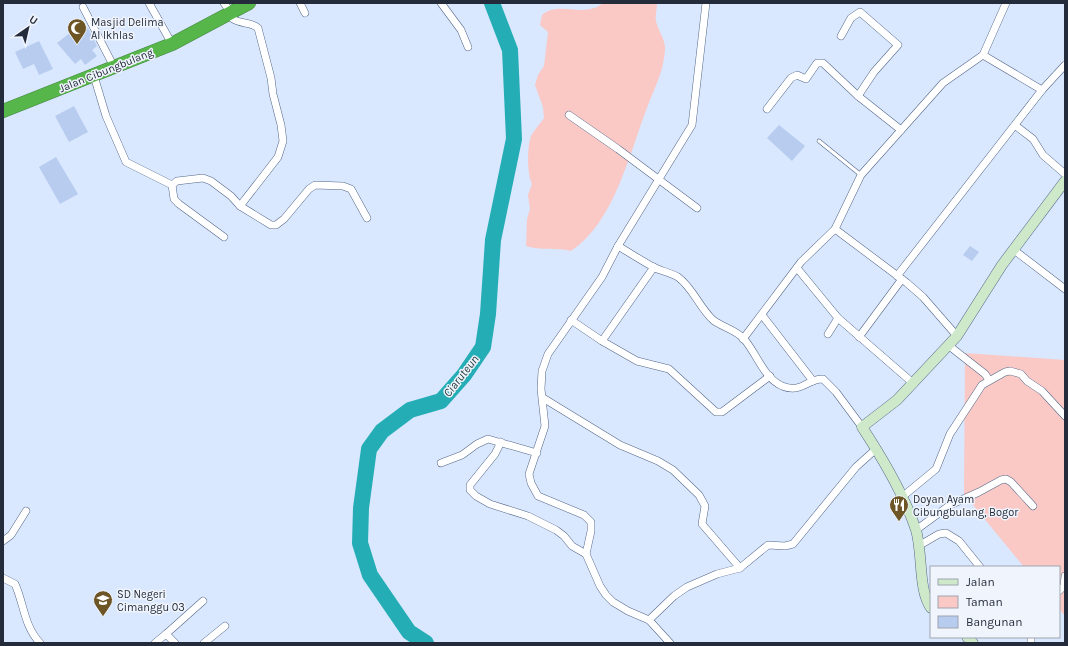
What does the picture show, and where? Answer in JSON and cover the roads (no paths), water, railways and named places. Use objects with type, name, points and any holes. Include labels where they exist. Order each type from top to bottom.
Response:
[{"type":"highway","name":"Jalan Cibungbulang","points":[[3,111],[172,44],[227,8],[250,3]]},
{"type":"street","points":[[149,3],[172,44]]},
{"type":"street","points":[[300,3],[305,13]]},
{"type":"street","points":[[440,3],[461,30],[468,47]]},
{"type":"street","points":[[668,642],[649,620],[628,611],[613,602],[600,586],[586,554],[591,531],[591,522],[587,518],[543,499],[533,489],[529,474],[545,426],[542,371],[548,354],[602,277],[618,246],[692,125],[706,3]]},
{"type":"street","points":[[743,338],[762,316],[797,268],[835,229],[861,176],[942,83],[983,55],[1006,3]]},
{"type":"street","points":[[83,7],[114,67]]},
{"type":"street","points":[[227,8],[233,19],[236,21],[255,25],[258,28],[271,78],[283,141],[278,157],[240,206]]},
{"type":"street","points":[[841,36],[851,18],[860,12],[898,45],[874,72],[858,96]]},
{"type":"street","points":[[983,55],[1042,90]]},
{"type":"street","points":[[767,109],[791,78],[797,75],[806,79],[817,63],[823,63],[858,96],[901,130]]},
{"type":"street","points":[[859,337],[900,278],[1042,90],[1065,65]]},
{"type":"street","points":[[94,76],[106,116],[123,158],[126,162],[172,185]]},
{"type":"street","points":[[569,116],[659,179],[696,208]]},
{"type":"street","points":[[1016,126],[1033,139],[1043,155],[1065,174]]},
{"type":"street","points":[[172,185],[178,181],[203,178],[211,181],[231,196],[240,206],[271,225],[276,225],[284,219],[308,189],[314,185],[343,186],[351,188],[367,218]]},
{"type":"street","points":[[172,185],[174,199],[224,237]]},
{"type":"street","points":[[862,427],[897,400],[914,384],[957,336],[979,299],[1014,250],[1064,185]]},
{"type":"street","points":[[835,229],[923,297],[957,336]]},
{"type":"street","points":[[618,246],[654,267],[678,278],[691,290],[697,302],[713,320],[743,338],[759,362],[777,383],[789,388],[798,388],[819,379],[826,381],[862,427],[876,449],[902,497],[916,530],[920,545],[924,594],[930,606]]},
{"type":"street","points":[[1014,250],[1065,289]]},
{"type":"street","points":[[602,341],[654,267]]},
{"type":"street","points":[[797,268],[838,318],[914,384]]},
{"type":"street","points":[[762,316],[813,381]]},
{"type":"street","points":[[828,334],[838,318]]},
{"type":"street","points":[[571,320],[602,341],[637,361],[669,369],[716,412],[722,412],[770,376]]},
{"type":"street","points":[[948,345],[985,374],[989,380]]},
{"type":"street","points":[[902,497],[936,469],[950,434],[982,385],[1005,372],[1010,371],[1021,374],[1027,381],[1042,391],[1065,416]]},
{"type":"street","points":[[543,398],[620,445],[658,461],[678,475],[699,495],[705,506],[702,524],[740,568]]},
{"type":"street","points":[[441,463],[462,455],[477,444],[488,439],[537,453]]},
{"type":"street","points":[[501,442],[495,454],[470,485],[470,490],[476,496],[490,504],[528,516],[556,530],[564,536],[572,546],[586,554]]},
{"type":"street","points":[[649,620],[674,596],[687,587],[717,574],[740,568],[768,545],[785,546],[793,544],[856,467],[876,449]]},
{"type":"street","points":[[916,530],[950,505],[1001,480],[1006,479],[1011,482],[1033,506]]},
{"type":"street","points":[[3,541],[11,535],[26,511]]},
{"type":"street","points":[[920,545],[939,534],[946,532],[959,541],[979,566]]},
{"type":"street","points":[[1060,590],[1064,586],[1065,576]]},
{"type":"street","points":[[3,578],[15,584],[26,621],[33,636],[40,643]]},
{"type":"street","points":[[155,643],[203,601]]},
{"type":"street","points":[[204,643],[225,626]]},
{"type":"street","points":[[166,634],[175,643]]},
{"type":"lane","points":[[819,141],[861,176]]},
{"type":"waterway","name":"Ciaruteun","points":[[426,643],[409,632],[370,575],[360,543],[361,508],[369,449],[382,431],[410,410],[441,401],[464,375],[483,347],[488,314],[493,240],[514,139],[510,50],[492,3]]},
{"type":"place","name":"Masjid Delima Al Ikhlas","points":[[77,45]]},
{"type":"place","name":"Doyan Ayam Cibungbulang, Bogor","points":[[899,522]]},
{"type":"place","name":"SD Negeri Cimanggu 03","points":[[103,617]]}]
